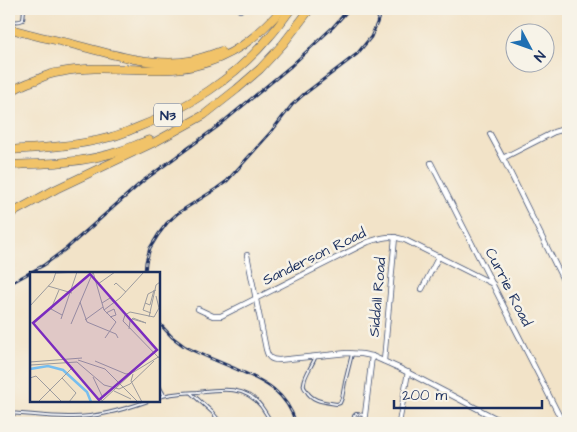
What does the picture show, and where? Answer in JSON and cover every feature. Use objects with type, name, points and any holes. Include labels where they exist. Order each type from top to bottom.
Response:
[{"type":"highway","name":"N3","points":[[9,150],[52,147],[112,137],[183,108],[216,86],[242,64],[270,37],[291,9]]},
{"type":"highway","name":"N3","points":[[9,165],[50,164],[119,152],[202,113],[238,89],[260,69],[283,44],[310,9]]},
{"type":"highway","points":[[9,28],[112,54],[148,61],[182,62],[205,57],[223,50],[242,40],[281,10]]},
{"type":"highway","points":[[9,93],[50,74],[62,71],[179,68],[209,62],[245,44],[260,33],[281,10]]},
{"type":"highway","points":[[9,207],[45,194],[156,142],[204,114],[238,89]]},
{"type":"highway","points":[[9,216],[45,194]]},
{"type":"street","points":[[503,158],[554,132],[566,131]]},
{"type":"street","points":[[490,134],[566,281],[568,290]]},
{"type":"street","name":"Currie Road","points":[[431,163],[563,423]]},
{"type":"street","points":[[395,236],[493,284]]},
{"type":"street","name":"Sanderson Road","points":[[198,309],[213,316],[221,316],[368,242],[383,237],[395,236]]},
{"type":"street","name":"Siddall Road","points":[[384,360],[395,236]]},
{"type":"street","points":[[247,255],[268,355],[273,360],[352,354],[372,356],[408,372],[503,423]]},
{"type":"street","points":[[422,289],[439,256]]},
{"type":"street","points":[[364,423],[372,356]]},
{"type":"street","points":[[399,423],[408,372]]},
{"type":"lane","points":[[9,9],[11,21],[22,21],[24,9]]},
{"type":"lane","points":[[566,131],[568,124]]},
{"type":"lane","points":[[315,356],[305,378],[304,388],[316,400],[337,404],[340,403],[342,398],[352,354]]},
{"type":"lane","points":[[160,388],[164,396]]},
{"type":"lane","points":[[160,397],[171,394],[228,389],[238,391],[250,395],[258,402],[270,423]]},
{"type":"lane","points":[[191,393],[212,412],[220,423]]},
{"type":"lane","points":[[9,413],[68,418],[85,417],[126,409],[145,402]]},
{"type":"lane","points":[[353,423],[356,414],[364,415]]},
{"type":"railway","points":[[31,272],[67,248],[143,181],[217,127],[291,66],[333,27],[349,9]]},
{"type":"railway","points":[[145,272],[150,248],[167,223],[178,213],[227,181],[271,132],[292,105],[357,54],[371,37],[381,9]]},
{"type":"railway","points":[[9,284],[30,273]]},
{"type":"railway","points":[[160,324],[184,346],[248,374],[274,389],[287,403],[296,423]]}]
